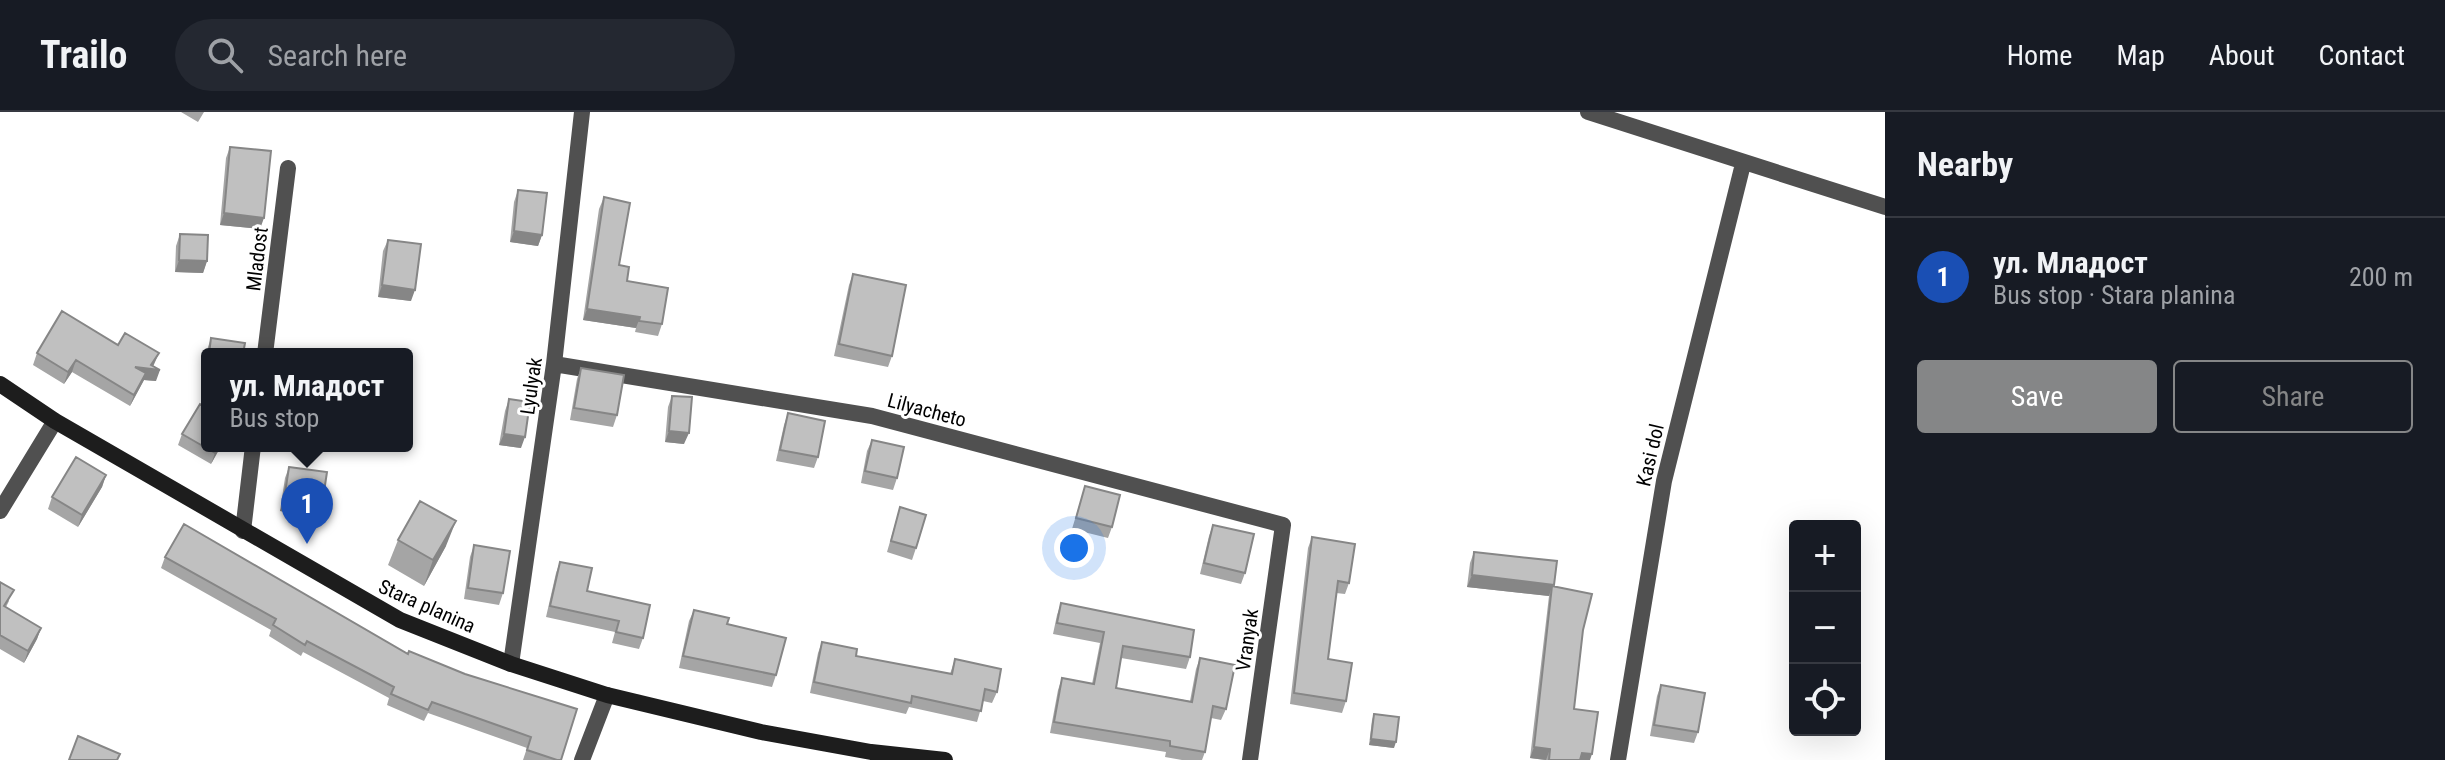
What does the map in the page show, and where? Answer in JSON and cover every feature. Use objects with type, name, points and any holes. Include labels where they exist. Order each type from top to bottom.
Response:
[{"type":"street","name":"Lyulyak","points":[[511,664],[554,364],[582,112]]},
{"type":"street","points":[[1588,112],[1885,207]]},
{"type":"street","name":"Kasi dol","points":[[1618,760],[1664,481],[1743,164]]},
{"type":"street","name":"Mladost","points":[[266,348],[288,168]]},
{"type":"street","name":"Lilyacheto","points":[[554,364],[872,416],[1283,525]]},
{"type":"street","name":"Stara planina","points":[[0,384],[55,421],[400,620],[511,664],[607,695],[875,756],[945,760]]},
{"type":"street","points":[[0,511],[55,421]]},
{"type":"street","points":[[243,531],[252,452]]},
{"type":"street","name":"Vranyak","points":[[1250,760],[1283,525]]},
{"type":"street","points":[[582,760],[607,695]]},
{"type":"building","points":[[230,147],[271,151],[264,218],[224,213]]},
{"type":"building","points":[[518,190],[547,193],[542,235],[514,231]]},
{"type":"building","points":[[604,197],[630,203],[619,265],[629,267],[627,281],[668,288],[662,324],[639,321],[640,317],[587,309]]},
{"type":"building","points":[[180,234],[208,235],[207,261],[179,260]]},
{"type":"building","points":[[388,240],[421,244],[415,290],[382,285]]},
{"type":"building","points":[[853,274],[906,285],[892,356],[839,344]]},
{"type":"building","points":[[62,311],[118,345],[125,333],[159,353],[151,365],[160,370],[135,367],[146,373],[134,395],[76,360],[68,372],[37,353]]},
{"type":"building","points":[[211,338],[245,343],[244,348],[210,348]]},
{"type":"building","points":[[581,368],[624,375],[617,415],[574,408]]},
{"type":"building","points":[[672,396],[692,397],[689,433],[669,431]]},
{"type":"building","points":[[509,399],[530,402],[525,437],[504,434]]},
{"type":"building","points":[[200,404],[201,405],[201,445],[182,434]]},
{"type":"building","points":[[788,413],[825,421],[818,457],[780,450]]},
{"type":"building","points":[[872,440],[904,447],[897,478],[865,471]]},
{"type":"building","points":[[76,457],[106,475],[82,515],[52,497]]},
{"type":"building","points":[[289,467],[327,472],[322,505],[284,500]]},
{"type":"building","points":[[1085,486],[1120,495],[1112,527],[1076,518]]},
{"type":"building","points":[[420,501],[456,521],[433,560],[398,540]]},
{"type":"building","points":[[900,507],[926,515],[916,548],[891,541]]},
{"type":"building","points":[[184,524],[408,654],[409,651],[465,674],[577,709],[561,760],[527,750],[531,737],[432,702],[428,710],[391,694],[394,687],[307,641],[305,645],[273,625],[276,619],[165,557]]},
{"type":"building","points":[[1213,525],[1254,534],[1245,573],[1204,563]]},
{"type":"building","points":[[1312,537],[1355,544],[1349,583],[1338,581],[1328,659],[1352,663],[1346,701],[1294,693]]},
{"type":"building","points":[[474,545],[510,551],[503,593],[468,588]]},
{"type":"building","points":[[1474,552],[1557,561],[1554,585],[1472,575]]},
{"type":"building","points":[[560,562],[592,568],[587,591],[650,605],[643,638],[616,632],[619,621],[550,606]]},
{"type":"building","points":[[0,582],[14,590],[4,606],[41,628],[28,651],[0,635]]},
{"type":"building","points":[[1552,586],[1592,594],[1583,630],[1574,709],[1598,712],[1592,754],[1582,753],[1580,760],[1549,760],[1550,749],[1534,747]]},
{"type":"building","points":[[1061,603],[1194,630],[1190,657],[1123,646],[1116,688],[1192,702],[1200,658],[1235,665],[1226,709],[1213,706],[1205,752],[1170,746],[1170,741],[1054,722],[1062,678],[1094,684],[1104,632],[1057,623]]},
{"type":"building","points":[[694,610],[729,618],[727,624],[786,638],[776,675],[683,656]]},
{"type":"building","points":[[822,642],[857,649],[856,656],[952,674],[955,659],[1001,669],[997,692],[985,689],[981,711],[912,696],[911,703],[814,682]]},
{"type":"building","points":[[1661,685],[1705,693],[1698,732],[1654,725]]},
{"type":"building","points":[[1374,714],[1399,717],[1396,742],[1371,739]]},
{"type":"building","points":[[78,736],[120,754],[117,760],[69,760]]},
{"type":"place","name":"ул. Младост","points":[[307,544]]}]
